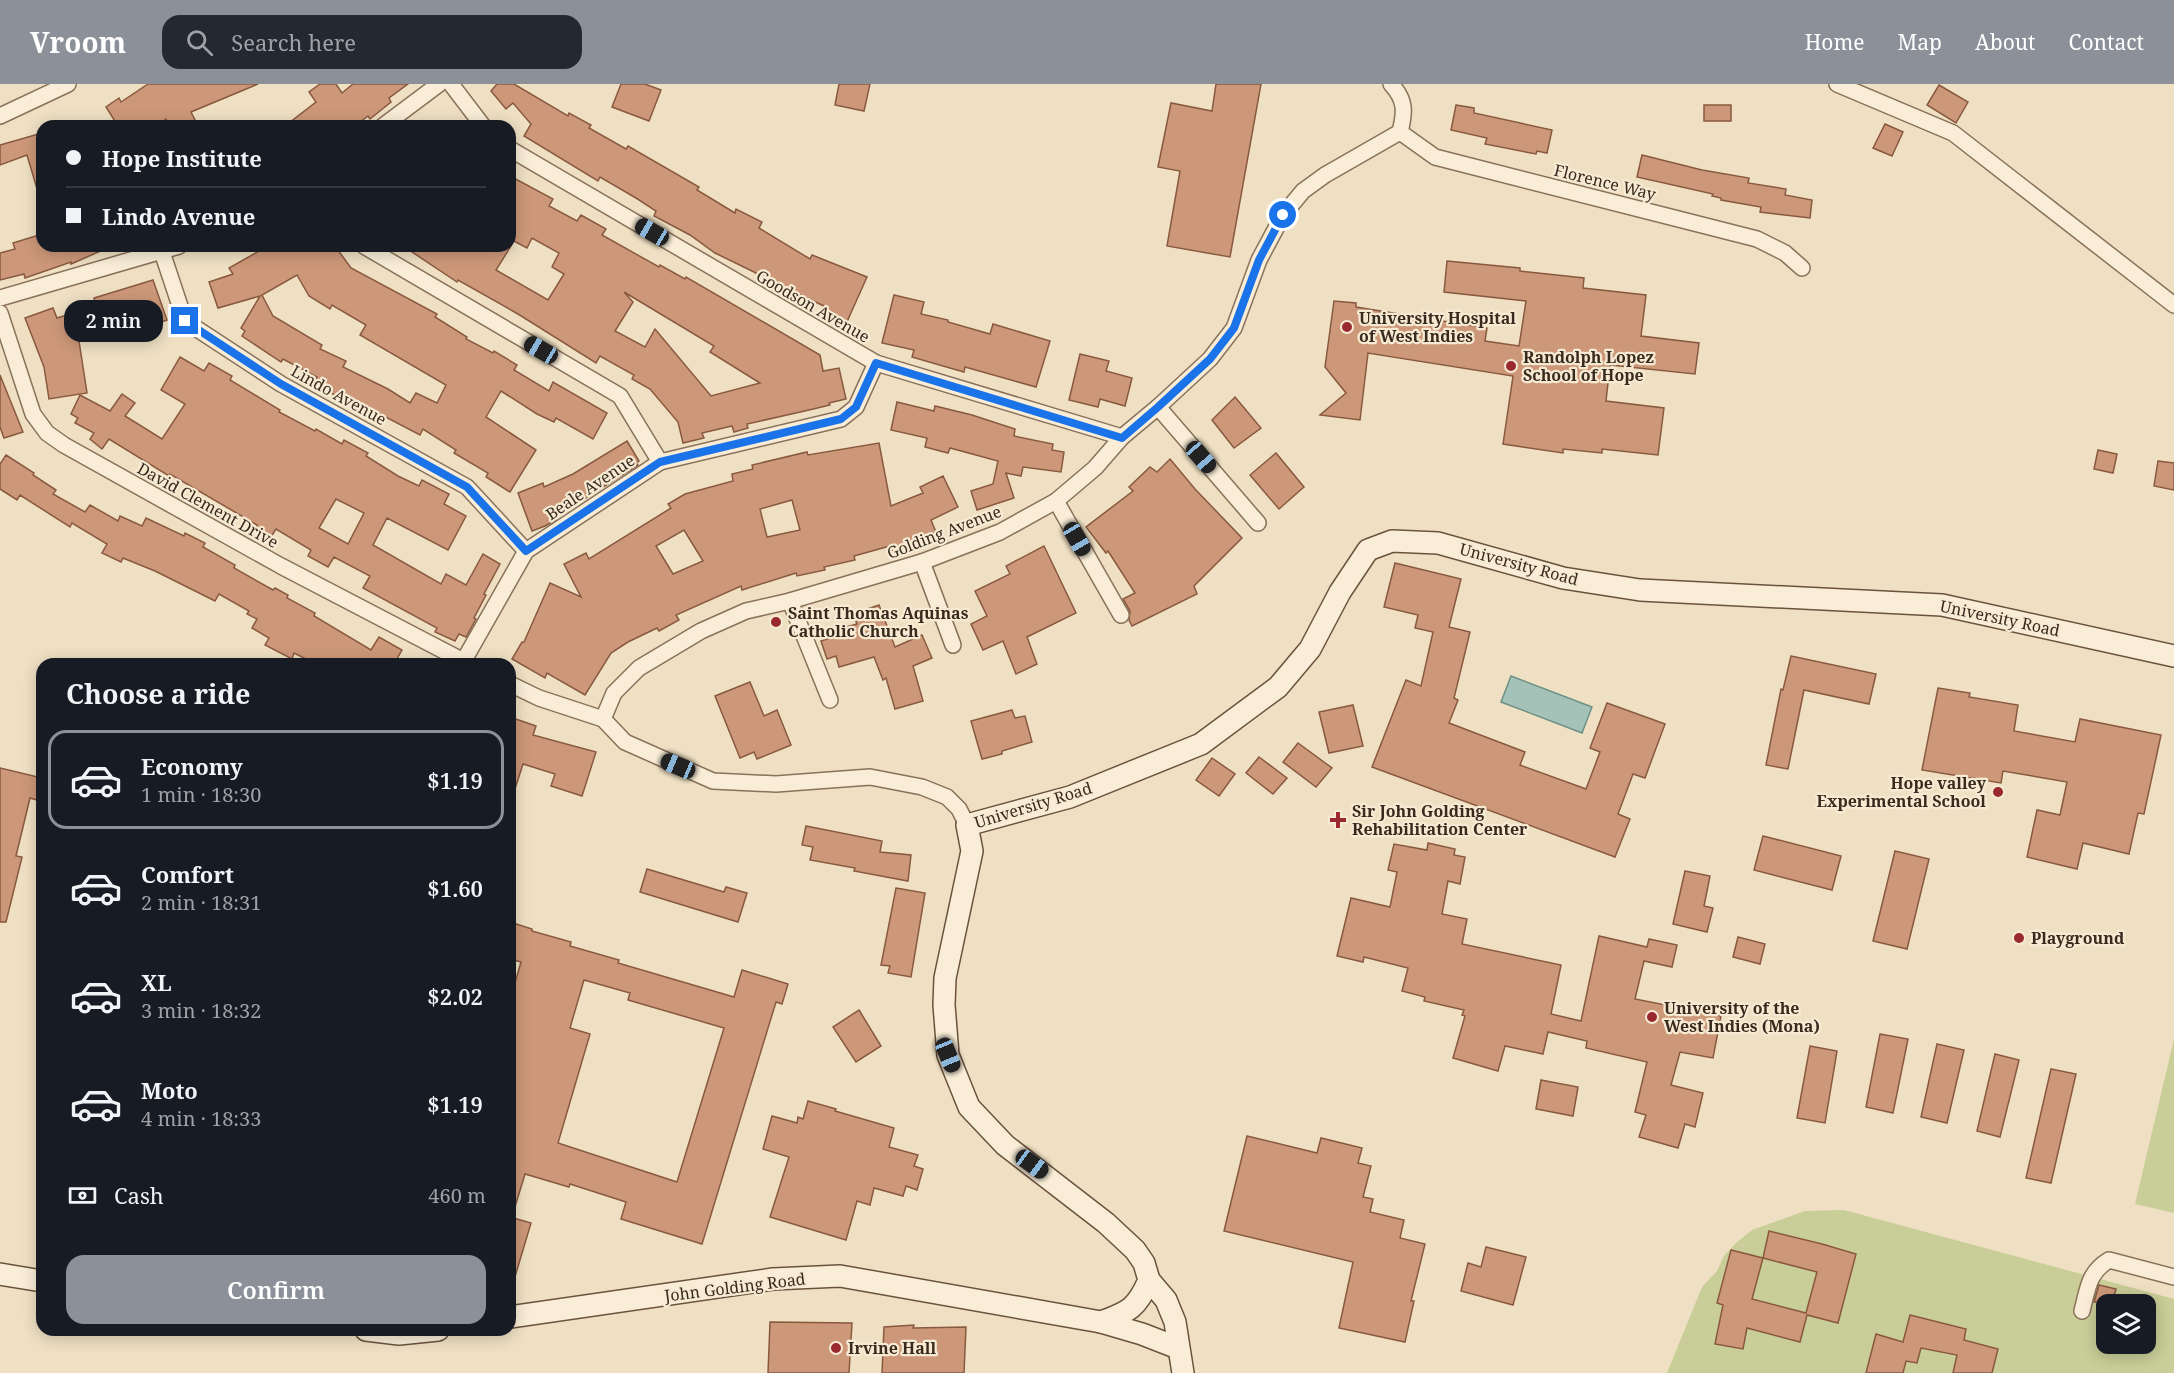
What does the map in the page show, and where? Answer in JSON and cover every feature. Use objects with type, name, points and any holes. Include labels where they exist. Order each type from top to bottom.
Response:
[{"type":"street","points":[[0,116],[68,84]]},
{"type":"street","points":[[391,120],[439,84]]},
{"type":"street","points":[[451,84],[478,120]]},
{"type":"street","points":[[1391,84],[1399,92],[1405,112],[1400,132]]},
{"type":"street","points":[[1837,84],[1953,133],[2174,305]]},
{"type":"street","name":"Florence Way","points":[[1400,132],[1435,157],[1757,239],[1785,253],[1802,268]]},
{"type":"street","name":"Golding Avenue","points":[[603,719],[614,693],[639,668],[701,630],[746,611],[790,601],[922,562],[1000,532],[1056,501],[1095,468],[1122,438],[1210,359],[1234,328],[1259,260],[1283,215],[1303,191],[1325,175],[1400,132]]},
{"type":"street","name":"Goodson Avenue","points":[[516,153],[876,363],[1122,438]]},
{"type":"street","points":[[0,298],[162,252]]},
{"type":"street","name":"Lindo Avenue","points":[[162,252],[185,321],[281,384],[467,487],[526,551]]},
{"type":"street","points":[[374,252],[620,396],[660,462]]},
{"type":"street","name":"David Clement Drive","points":[[0,313],[33,414],[47,433],[64,445],[281,566],[456,658]]},
{"type":"street","name":"Beale Avenue","points":[[469,658],[526,551],[660,462],[841,419],[856,407],[876,363]]},
{"type":"street","points":[[1158,407],[1258,523]]},
{"type":"street","points":[[1056,501],[1121,615]]},
{"type":"street","name":"University Road","points":[[967,825],[1070,797],[1201,744],[1278,687],[1310,649],[1340,592],[1368,550],[1392,541],[1438,543],[1563,578],[1640,590],[1942,605],[2174,656]]},
{"type":"street","points":[[922,562],[953,645]]},
{"type":"street","points":[[790,601],[830,700]]},
{"type":"street","points":[[516,687],[539,698],[603,719],[625,742],[713,781],[776,784],[870,777],[922,787],[947,797],[959,809],[967,825],[972,851],[945,978],[948,1055],[969,1107],[1005,1145],[1106,1223],[1144,1263],[1149,1280],[1166,1300],[1175,1322],[1183,1373]]},
{"type":"street","points":[[2082,1311],[2091,1275],[2100,1265],[2109,1260],[2174,1277]]},
{"type":"street","points":[[0,1274],[36,1280]]},
{"type":"street","name":"John Golding Road","points":[[516,1316],[773,1279],[840,1276],[1101,1322],[1178,1348]]},
{"type":"street","points":[[1101,1322],[1125,1313],[1141,1299],[1149,1280]]},
{"type":"green space","points":[[2174,1039],[2174,1213],[2135,1204]]},
{"type":"green space","points":[[1844,1210],[2155,1294],[2096,1294],[2096,1354],[2156,1354],[2156,1294],[2174,1299],[2174,1373],[1667,1373],[1702,1287],[1717,1271],[1724,1256],[1752,1230],[1805,1211]]},
{"type":"water","points":[[1511,676],[1592,707],[1582,733],[1501,702]]},
{"type":"building","points":[[148,84],[258,84],[191,112],[195,120],[114,120],[106,107],[119,98],[121,102]]},
{"type":"building","points":[[320,84],[336,84],[342,93],[353,84],[408,84],[389,98],[391,102],[370,119],[368,116],[363,120],[293,120],[316,102],[309,92]]},
{"type":"building","points":[[497,84],[514,84],[568,116],[569,113],[591,125],[589,128],[626,149],[628,146],[699,187],[697,190],[735,213],[736,209],[762,222],[759,228],[810,259],[812,255],[867,277],[846,324],[821,313],[824,306],[787,289],[786,291],[715,253],[690,235],[654,216],[656,211],[636,198],[600,177],[598,181],[524,136],[531,124],[513,103],[506,109],[491,91]]},
{"type":"building","points":[[621,84],[645,84],[661,90],[649,121],[612,107]]},
{"type":"building","points":[[839,84],[870,84],[864,111],[835,105]]},
{"type":"building","points":[[1216,84],[1261,84],[1230,257],[1167,246],[1180,171],[1158,167],[1171,103],[1212,111]]},
{"type":"building","points":[[1939,85],[1968,102],[1956,123],[1927,105]]},
{"type":"building","points":[[1456,105],[1474,108],[1474,113],[1552,130],[1547,153],[1537,151],[1536,154],[1485,144],[1487,138],[1451,130]]},
{"type":"building","points":[[1704,105],[1731,105],[1731,121],[1704,121]]},
{"type":"building","points":[[1885,124],[1903,132],[1892,156],[1873,148]]},
{"type":"building","points":[[36,135],[36,185],[27,155],[0,165],[0,145]]},
{"type":"building","points":[[1642,155],[1702,170],[1749,178],[1748,183],[1786,189],[1785,195],[1812,200],[1810,218],[1760,212],[1761,207],[1721,200],[1721,198],[1712,196],[1713,194],[1637,177]]},
{"type":"building","points":[[516,179],[553,199],[549,206],[577,221],[581,215],[606,229],[602,235],[659,267],[660,265],[685,279],[686,277],[820,355],[823,371],[839,368],[846,399],[829,403],[830,405],[747,424],[748,428],[734,432],[732,426],[702,433],[704,438],[683,443],[678,422],[650,389],[632,379],[634,375],[600,356],[596,363],[518,314],[458,280],[457,282],[412,252],[507,252],[496,270],[548,300],[564,274],[552,267],[559,253],[532,238],[527,248],[516,242]],"holes":[[[624,292],[714,346],[710,352],[760,383],[711,396],[655,329],[645,347],[615,331],[633,302]]]},
{"type":"building","points":[[36,236],[36,252],[98,252],[71,264],[71,262],[25,278],[24,274],[0,280],[0,253],[15,249],[13,243]]},
{"type":"building","points":[[257,252],[339,252],[351,268],[437,314],[435,317],[467,337],[466,339],[493,353],[494,351],[517,365],[514,370],[549,391],[553,382],[607,413],[593,439],[556,418],[554,422],[537,414],[501,391],[486,417],[536,450],[510,492],[486,477],[488,473],[454,453],[456,450],[423,429],[420,435],[338,392],[337,396],[314,385],[317,377],[283,359],[281,362],[242,336],[245,331],[241,328],[260,296],[218,308],[209,282],[233,274],[229,268]],"holes":[[[297,275],[309,296],[330,309],[332,305],[366,325],[360,335],[446,385],[437,403],[416,393],[410,403],[388,389],[343,367],[346,361],[320,349],[322,345],[273,316],[262,295]]]},
{"type":"building","points":[[1447,261],[1520,268],[1520,271],[1584,278],[1583,288],[1646,295],[1641,336],[1699,343],[1695,374],[1610,365],[1606,401],[1664,408],[1658,455],[1602,449],[1602,453],[1563,449],[1563,453],[1503,444],[1513,376],[1368,353],[1360,420],[1320,415],[1346,393],[1325,367],[1334,301],[1356,303],[1356,307],[1487,328],[1485,341],[1519,346],[1526,301],[1444,292]]},
{"type":"building","points":[[153,280],[167,320],[139,330],[138,326],[79,341],[87,393],[49,399],[44,367],[25,318],[53,308],[57,318],[96,306],[94,298]]},
{"type":"building","points":[[894,295],[924,302],[921,314],[948,320],[948,322],[990,334],[993,324],[1050,341],[1036,387],[965,367],[964,372],[943,366],[912,357],[914,350],[882,343]]},
{"type":"building","points":[[1080,354],[1109,361],[1106,371],[1132,378],[1125,406],[1100,399],[1098,407],[1069,400]]},
{"type":"building","points":[[180,357],[204,371],[209,363],[232,376],[230,380],[280,410],[279,412],[342,444],[344,440],[368,453],[366,456],[398,476],[419,486],[422,480],[449,494],[444,504],[466,516],[448,550],[387,518],[373,545],[441,584],[446,574],[466,585],[483,554],[500,564],[484,594],[486,595],[474,618],[476,619],[466,637],[459,634],[455,641],[435,632],[437,628],[363,588],[370,576],[334,557],[328,567],[308,556],[311,550],[276,529],[269,540],[254,530],[257,525],[170,474],[169,476],[109,439],[102,449],[90,439],[94,433],[75,423],[78,418],[71,414],[80,395],[110,411],[122,394],[135,403],[125,416],[162,439],[185,404],[161,390]],"holes":[[[336,499],[364,513],[348,544],[319,528]]]},
{"type":"building","points":[[0,375],[23,432],[4,438],[0,427]]},
{"type":"building","points":[[1235,397],[1261,428],[1234,448],[1212,420]]},
{"type":"building","points":[[897,402],[934,411],[935,406],[972,415],[1015,429],[1014,436],[1053,444],[1052,450],[1064,452],[1061,472],[1023,467],[1021,476],[1006,473],[1014,498],[977,510],[971,491],[993,484],[998,461],[950,448],[948,453],[925,447],[927,438],[891,430]]},
{"type":"building","points":[[627,441],[639,461],[636,463],[638,465],[584,499],[553,513],[556,520],[532,531],[518,493],[543,483],[544,487],[573,474]]},
{"type":"building","points":[[879,443],[891,506],[923,493],[920,487],[943,476],[958,507],[931,520],[936,532],[910,543],[911,546],[892,551],[890,546],[854,556],[855,560],[824,567],[825,570],[797,576],[796,573],[742,590],[741,586],[676,615],[679,620],[659,631],[657,628],[628,642],[611,653],[585,695],[547,673],[545,678],[513,658],[524,642],[550,583],[581,597],[564,564],[586,553],[589,559],[671,508],[668,504],[685,494],[733,481],[732,474],[753,469],[752,465],[807,452],[808,455]],"holes":[[[792,500],[800,530],[767,537],[760,509]],[[684,530],[703,561],[673,574],[656,546]]]},
{"type":"building","points":[[2098,450],[2117,454],[2113,473],[2094,469]]},
{"type":"building","points":[[1276,453],[1304,487],[1279,509],[1250,475]]},
{"type":"building","points":[[6,455],[56,490],[53,494],[85,512],[90,505],[118,521],[120,516],[142,526],[146,518],[184,536],[185,533],[205,543],[203,547],[235,565],[234,568],[273,590],[275,588],[288,595],[287,598],[315,613],[314,616],[371,650],[379,637],[402,650],[397,658],[304,658],[294,653],[290,658],[265,645],[269,638],[252,628],[257,619],[247,614],[249,611],[219,594],[215,601],[155,571],[123,558],[121,562],[102,553],[107,544],[72,523],[70,527],[20,495],[17,500],[0,489],[0,464]]},
{"type":"building","points":[[1170,459],[1242,538],[1194,586],[1197,594],[1132,626],[1129,620],[1130,611],[1123,599],[1135,593],[1108,551],[1106,553],[1086,527],[1133,491],[1129,487],[1150,467],[1157,472]]},
{"type":"building","points":[[2158,461],[2174,463],[2174,490],[2154,486]]},
{"type":"building","points":[[1044,546],[1076,613],[1027,637],[1037,664],[1016,674],[1003,641],[983,650],[971,624],[987,616],[975,591],[1010,574],[1006,566]]},
{"type":"building","points":[[1395,563],[1461,579],[1449,627],[1470,632],[1454,698],[1458,700],[1449,723],[1525,752],[1520,765],[1586,789],[1600,752],[1590,748],[1607,703],[1665,724],[1645,778],[1633,774],[1618,814],[1630,819],[1615,857],[1372,767],[1406,680],[1421,686],[1433,632],[1415,628],[1418,615],[1384,607]]},
{"type":"building","points":[[879,605],[895,647],[922,635],[932,658],[913,666],[923,701],[895,709],[886,678],[883,680],[874,657],[839,667],[836,656],[827,659],[821,641],[830,638],[828,632],[857,624],[853,614]]},
{"type":"building","points":[[1791,656],[1876,674],[1869,704],[1804,690],[1788,769],[1766,765],[1781,689],[1783,690]]},
{"type":"building","points":[[750,682],[764,716],[777,710],[791,745],[757,759],[754,752],[740,758],[715,696]]},
{"type":"building","points":[[1938,688],[1970,693],[1969,697],[2018,705],[2014,731],[2075,742],[2080,719],[2161,735],[2144,814],[2138,813],[2129,854],[2083,843],[2077,869],[2027,857],[2037,810],[2060,815],[2067,782],[2003,771],[2001,783],[1922,770]]},
{"type":"building","points":[[1353,705],[1363,746],[1329,753],[1319,712]]},
{"type":"building","points":[[1012,710],[1015,718],[1025,716],[1032,742],[982,759],[971,721]]},
{"type":"building","points":[[516,719],[536,726],[533,735],[596,752],[582,796],[551,786],[555,774],[523,764],[516,786]]},
{"type":"building","points":[[1298,743],[1332,768],[1316,787],[1283,762]]},
{"type":"building","points":[[1259,757],[1287,778],[1273,794],[1246,773]]},
{"type":"building","points":[[1212,758],[1235,774],[1219,796],[1196,780]]},
{"type":"building","points":[[0,768],[36,777],[36,800],[30,798],[16,856],[22,857],[6,922],[0,922]]},
{"type":"building","points":[[806,826],[882,841],[880,852],[911,855],[908,881],[810,860],[813,847],[802,845]]},
{"type":"building","points":[[1763,836],[1841,856],[1832,890],[1754,870]]},
{"type":"building","points":[[1428,843],[1455,849],[1454,855],[1465,857],[1460,884],[1448,881],[1442,914],[1467,919],[1462,944],[1561,965],[1551,1014],[1581,1021],[1599,936],[1647,947],[1649,939],[1677,945],[1672,967],[1644,961],[1635,999],[1721,1016],[1713,1058],[1680,1052],[1671,1085],[1703,1093],[1695,1127],[1685,1124],[1678,1148],[1639,1137],[1646,1115],[1635,1112],[1647,1062],[1586,1048],[1587,1041],[1548,1032],[1543,1054],[1505,1046],[1498,1071],[1453,1058],[1465,1016],[1462,1015],[1464,1010],[1424,1001],[1425,997],[1402,991],[1408,968],[1364,957],[1363,962],[1337,956],[1351,898],[1390,907],[1397,872],[1388,870],[1394,844],[1427,850]]},
{"type":"building","points":[[1895,851],[1929,859],[1907,949],[1873,941]]},
{"type":"building","points":[[647,869],[724,892],[726,887],[747,893],[738,922],[640,892]]},
{"type":"building","points":[[1685,871],[1710,876],[1704,906],[1713,908],[1707,932],[1673,924]]},
{"type":"building","points":[[896,888],[925,893],[911,977],[888,973],[890,966],[881,965]]},
{"type":"building","points":[[516,924],[571,942],[570,946],[619,960],[618,963],[734,997],[742,970],[788,984],[782,1004],[776,1002],[702,1244],[621,1219],[626,1202],[570,1184],[569,1187],[525,1174],[516,1203],[516,979],[521,962],[516,961]],"holes":[[[584,980],[630,993],[628,1000],[724,1028],[677,1182],[558,1143],[590,1034],[570,1028]]]},
{"type":"building","points":[[1738,937],[1765,944],[1760,964],[1733,957]]},
{"type":"building","points":[[859,1010],[881,1046],[856,1062],[833,1027]]},
{"type":"building","points":[[1880,1034],[1908,1039],[1893,1113],[1866,1107]]},
{"type":"building","points":[[1937,1044],[1964,1050],[1947,1123],[1921,1117]]},
{"type":"building","points":[[1810,1046],[1837,1051],[1825,1123],[1797,1118]]},
{"type":"building","points":[[1995,1054],[2019,1060],[2000,1137],[1977,1131]]},
{"type":"building","points":[[2051,1069],[2076,1074],[2051,1183],[2026,1178]]},
{"type":"building","points":[[1541,1080],[1578,1087],[1573,1116],[1536,1109]]},
{"type":"building","points":[[808,1101],[894,1128],[889,1147],[918,1155],[914,1166],[923,1169],[917,1190],[906,1186],[903,1196],[874,1188],[870,1205],[857,1201],[846,1240],[770,1217],[789,1157],[763,1149],[772,1116],[797,1123],[798,1117],[803,1119]]},
{"type":"building","points":[[1247,1136],[1317,1153],[1321,1138],[1362,1148],[1358,1163],[1371,1166],[1363,1197],[1373,1199],[1370,1212],[1404,1220],[1400,1238],[1425,1244],[1411,1301],[1414,1301],[1405,1342],[1339,1328],[1353,1262],[1224,1231]]},
{"type":"building","points":[[516,1219],[531,1223],[516,1273]]},
{"type":"building","points":[[1769,1231],[1856,1254],[1838,1323],[1807,1315],[1800,1342],[1747,1328],[1743,1349],[1715,1344],[1723,1305],[1717,1303],[1731,1250],[1763,1258]],"holes":[[[1763,1258],[1817,1272],[1806,1313],[1752,1299]]]},
{"type":"building","points":[[1486,1247],[1526,1257],[1513,1305],[1461,1291],[1468,1263],[1481,1267]]},
{"type":"building","points":[[2099,1285],[2116,1289],[2114,1294],[2096,1294]]},
{"type":"building","points":[[1910,1315],[1966,1329],[1964,1340],[1998,1349],[1992,1373],[1953,1373],[1957,1355],[1921,1348],[1917,1363],[1906,1361],[1903,1373],[1866,1373],[1876,1334],[1903,1342]]},
{"type":"building","points":[[770,1322],[852,1323],[849,1373],[768,1373]]},
{"type":"building","points":[[914,1325],[913,1328],[966,1327],[964,1373],[882,1373],[884,1327]]},
{"type":"place","name":"University Hospital of West Indies","points":[[1347,327]]},
{"type":"place","name":"Randolph Lopez School of Hope","points":[[1511,366]]},
{"type":"place","name":"Saint Thomas Aquinas Catholic Church","points":[[776,622]]},
{"type":"place","name":"Hope valley Experimental School","points":[[1998,792]]},
{"type":"place","name":"Sir John Golding Rehabilitation Center","points":[[1338,820]]},
{"type":"place","name":"Playground","points":[[2019,938]]},
{"type":"place","name":"University of the West Indies (Mona)","points":[[1652,1017]]},
{"type":"place","name":"Irvine Hall","points":[[836,1348]]},
{"type":"route","points":[[185,321],[281,384],[467,487],[526,551],[660,462],[841,419],[856,407],[876,363],[1122,438],[1210,359],[1234,328],[1259,260],[1283,215]]}]
